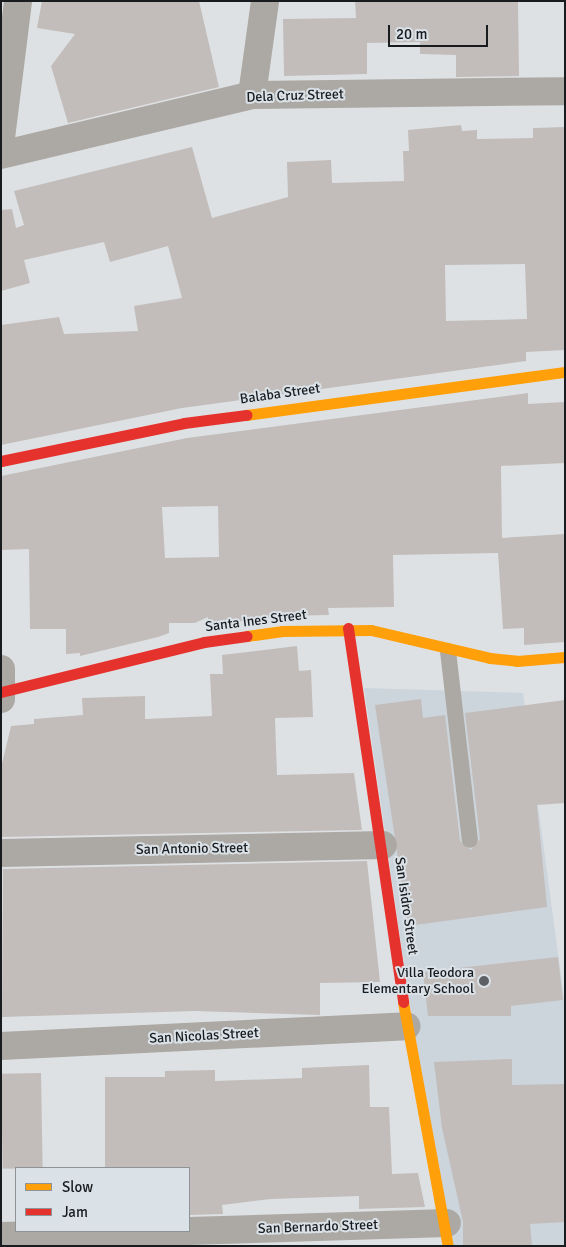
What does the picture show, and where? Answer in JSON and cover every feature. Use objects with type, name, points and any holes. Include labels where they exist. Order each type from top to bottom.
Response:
[{"type":"street","points":[[1,138],[18,1]]},
{"type":"street","points":[[252,95],[265,1]]},
{"type":"street","name":"Dela Cruz Street","points":[[1,155],[252,95],[565,91]]},
{"type":"street","name":"Balaba Street","points":[[1,461],[184,423],[565,372]]},
{"type":"street","name":"Santa Ines Street","points":[[2,688],[204,642],[283,631],[348,628],[371,630],[448,651],[517,661],[565,657]]},
{"type":"street","name":"San Isidro Street","points":[[348,628],[382,845],[407,1026],[448,1234]]},
{"type":"street","name":"San Antonio Street","points":[[1,853],[382,845]]},
{"type":"street","name":"San Nicolas Street","points":[[1,1046],[407,1026]]},
{"type":"street","name":"San Bernardo Street","points":[[190,1231],[448,1234]]},
{"type":"street","name":"San Bernardo Street","points":[[1,1236],[151,1232]]},
{"type":"lane","points":[[448,651],[470,840]]},
{"type":"shaded area","name":"Villa Teodora Elementary School","points":[[364,688],[523,693],[565,1006],[565,1246],[445,1246]]},
{"type":"building","points":[[42,1],[199,1],[219,87],[68,123],[51,66],[75,34],[37,28]]},
{"type":"building","points":[[355,1],[518,1],[519,76],[456,77],[456,55],[420,54],[420,42],[367,43],[367,74],[284,76],[283,19],[356,18]]},
{"type":"building","points":[[461,125],[462,131],[477,130],[477,139],[533,138],[533,128],[565,127],[565,350],[526,352],[526,361],[182,408],[1,445],[1,325],[59,317],[64,334],[138,331],[134,306],[182,298],[168,246],[110,262],[104,242],[24,260],[30,283],[1,291],[1,210],[12,209],[16,228],[24,225],[14,191],[192,147],[212,218],[288,197],[287,162],[331,160],[332,183],[404,181],[403,151],[409,151],[408,130]],"holes":[[[525,264],[527,319],[446,321],[445,265]]]},
{"type":"building","points":[[528,393],[528,404],[565,402],[565,463],[501,466],[502,538],[565,534],[565,642],[524,645],[524,628],[503,629],[498,553],[393,555],[394,607],[328,608],[329,615],[281,616],[221,624],[208,622],[208,617],[195,623],[169,623],[169,633],[158,637],[80,656],[80,653],[66,654],[66,629],[30,629],[29,549],[1,550],[1,476],[187,438]],"holes":[[[218,506],[219,557],[165,558],[162,507]]]},
{"type":"building","points":[[297,646],[299,671],[311,670],[313,717],[275,718],[277,775],[354,773],[362,830],[1,837],[1,768],[11,726],[34,724],[34,719],[83,715],[82,698],[145,696],[145,719],[212,716],[210,674],[223,674],[222,655]]},
{"type":"building","points":[[421,699],[423,718],[445,715],[460,841],[471,850],[480,839],[465,713],[565,700],[565,803],[537,805],[547,907],[408,926],[375,705]]},
{"type":"building","points":[[367,861],[380,982],[320,983],[320,1015],[195,1011],[2,1017],[3,869]]},
{"type":"building","points":[[558,957],[563,1000],[511,1006],[511,1016],[428,1016],[423,972]]},
{"type":"building","points":[[512,1059],[512,1085],[565,1084],[565,1222],[530,1224],[532,1246],[463,1246],[463,1222],[442,1128],[434,1062]]},
{"type":"building","points":[[369,1065],[370,1107],[389,1107],[392,1174],[418,1173],[425,1207],[359,1209],[359,1196],[271,1199],[222,1205],[223,1214],[190,1215],[190,1167],[105,1167],[105,1077],[165,1077],[165,1071],[215,1070],[215,1081],[302,1078],[302,1068]]},
{"type":"building","points":[[41,1073],[43,1167],[3,1169],[1,1074]]},
{"type":"traffic: slow","points":[[246,415],[565,372]]},
{"type":"traffic: slow","points":[[247,636],[283,631],[371,630],[490,658],[517,661],[565,657]]},
{"type":"traffic: slow","points":[[403,1002],[448,1246]]},
{"type":"traffic: jam","points":[[1,461],[184,423],[246,415]]},
{"type":"traffic: jam","points":[[348,628],[403,1002]]},
{"type":"traffic: jam","points":[[1,692],[204,642],[247,636]]},
{"type":"place","name":"Villa Teodora Elementary School","points":[[484,981]]}]
